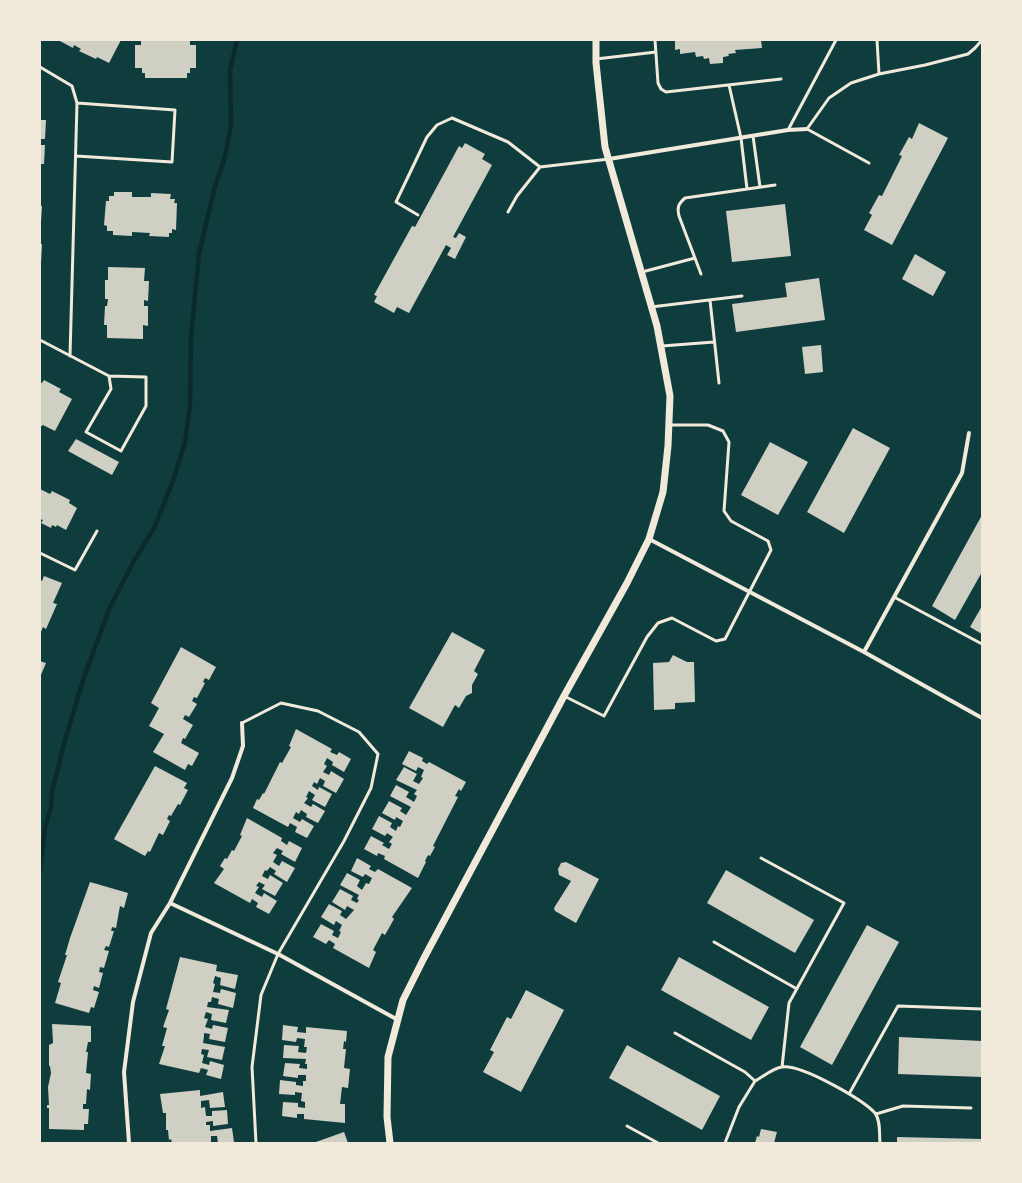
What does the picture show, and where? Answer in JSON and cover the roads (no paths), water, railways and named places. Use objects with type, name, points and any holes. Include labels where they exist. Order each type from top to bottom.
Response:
[{"type":"street","points":[[390,1143],[387,1117],[388,1057],[403,1000],[564,696],[627,583],[649,539],[663,492],[670,396],[662,346],[605,147],[596,59],[596,40]]},
{"type":"street","points":[[609,159],[788,130],[807,129]]},
{"type":"street","points":[[864,652],[962,473],[969,434]]},
{"type":"street","points":[[649,539],[864,652],[982,718]]},
{"type":"street","points":[[130,1143],[124,1072],[132,1002],[151,933],[170,903],[232,778],[243,746],[242,723]]},
{"type":"street","points":[[170,903],[278,954],[398,1020]]},
{"type":"lane","points":[[655,40],[658,83],[661,89],[666,92],[781,79]]},
{"type":"lane","points":[[788,130],[836,40]]},
{"type":"lane","points":[[877,40],[879,74]]},
{"type":"lane","points":[[869,163],[807,129],[829,98],[851,83],[879,74],[925,65],[968,54],[982,40]]},
{"type":"lane","points":[[596,59],[656,52]]},
{"type":"lane","points":[[40,67],[72,86],[78,103],[70,356]]},
{"type":"lane","points":[[729,85],[741,138],[747,189]]},
{"type":"lane","points":[[76,156],[172,162],[174,110],[78,103]]},
{"type":"lane","points":[[418,215],[396,202],[427,137],[437,126],[452,118],[508,142],[540,167],[609,159]]},
{"type":"lane","points":[[753,136],[760,187]]},
{"type":"lane","points":[[508,212],[517,196],[540,167]]},
{"type":"lane","points":[[701,274],[679,216],[677,209],[679,203],[685,198],[775,185]]},
{"type":"lane","points":[[641,272],[695,258]]},
{"type":"lane","points":[[651,307],[742,296]]},
{"type":"lane","points":[[710,300],[719,383]]},
{"type":"lane","points":[[40,340],[108,376],[146,377],[146,406],[121,450],[86,432],[111,390],[108,376]]},
{"type":"lane","points":[[662,346],[714,342]]},
{"type":"lane","points":[[564,696],[604,716],[647,637],[658,623],[672,618],[716,641],[725,639],[751,592],[771,550],[768,540],[731,521],[724,511],[729,442],[723,431],[708,425],[669,425]]},
{"type":"lane","points":[[40,553],[75,570],[97,531]]},
{"type":"lane","points":[[894,597],[982,644]]},
{"type":"lane","points":[[242,723],[281,703],[288,704],[318,711],[359,732],[378,754],[371,788],[344,841],[278,954],[261,995],[252,1067],[256,1143]]},
{"type":"lane","points":[[761,858],[844,903],[789,1003],[782,1067]]},
{"type":"lane","points":[[714,942],[797,988]]},
{"type":"lane","points":[[849,1094],[898,1006],[982,1009]]},
{"type":"lane","points":[[675,1033],[745,1072],[755,1081]]},
{"type":"lane","points":[[725,1143],[739,1107],[755,1081],[782,1067],[802,1070],[849,1094],[876,1114],[879,1125],[880,1143]]},
{"type":"lane","points":[[876,1114],[903,1106],[971,1108]]},
{"type":"lane","points":[[627,1126],[658,1143]]},
{"type":"waterway","points":[[40,870],[45,828],[51,807],[52,792],[65,740],[84,677],[110,607],[134,561],[155,526],[173,481],[185,442],[190,406],[191,336],[199,254],[215,186],[224,160],[231,126],[230,70],[237,40]]}]
